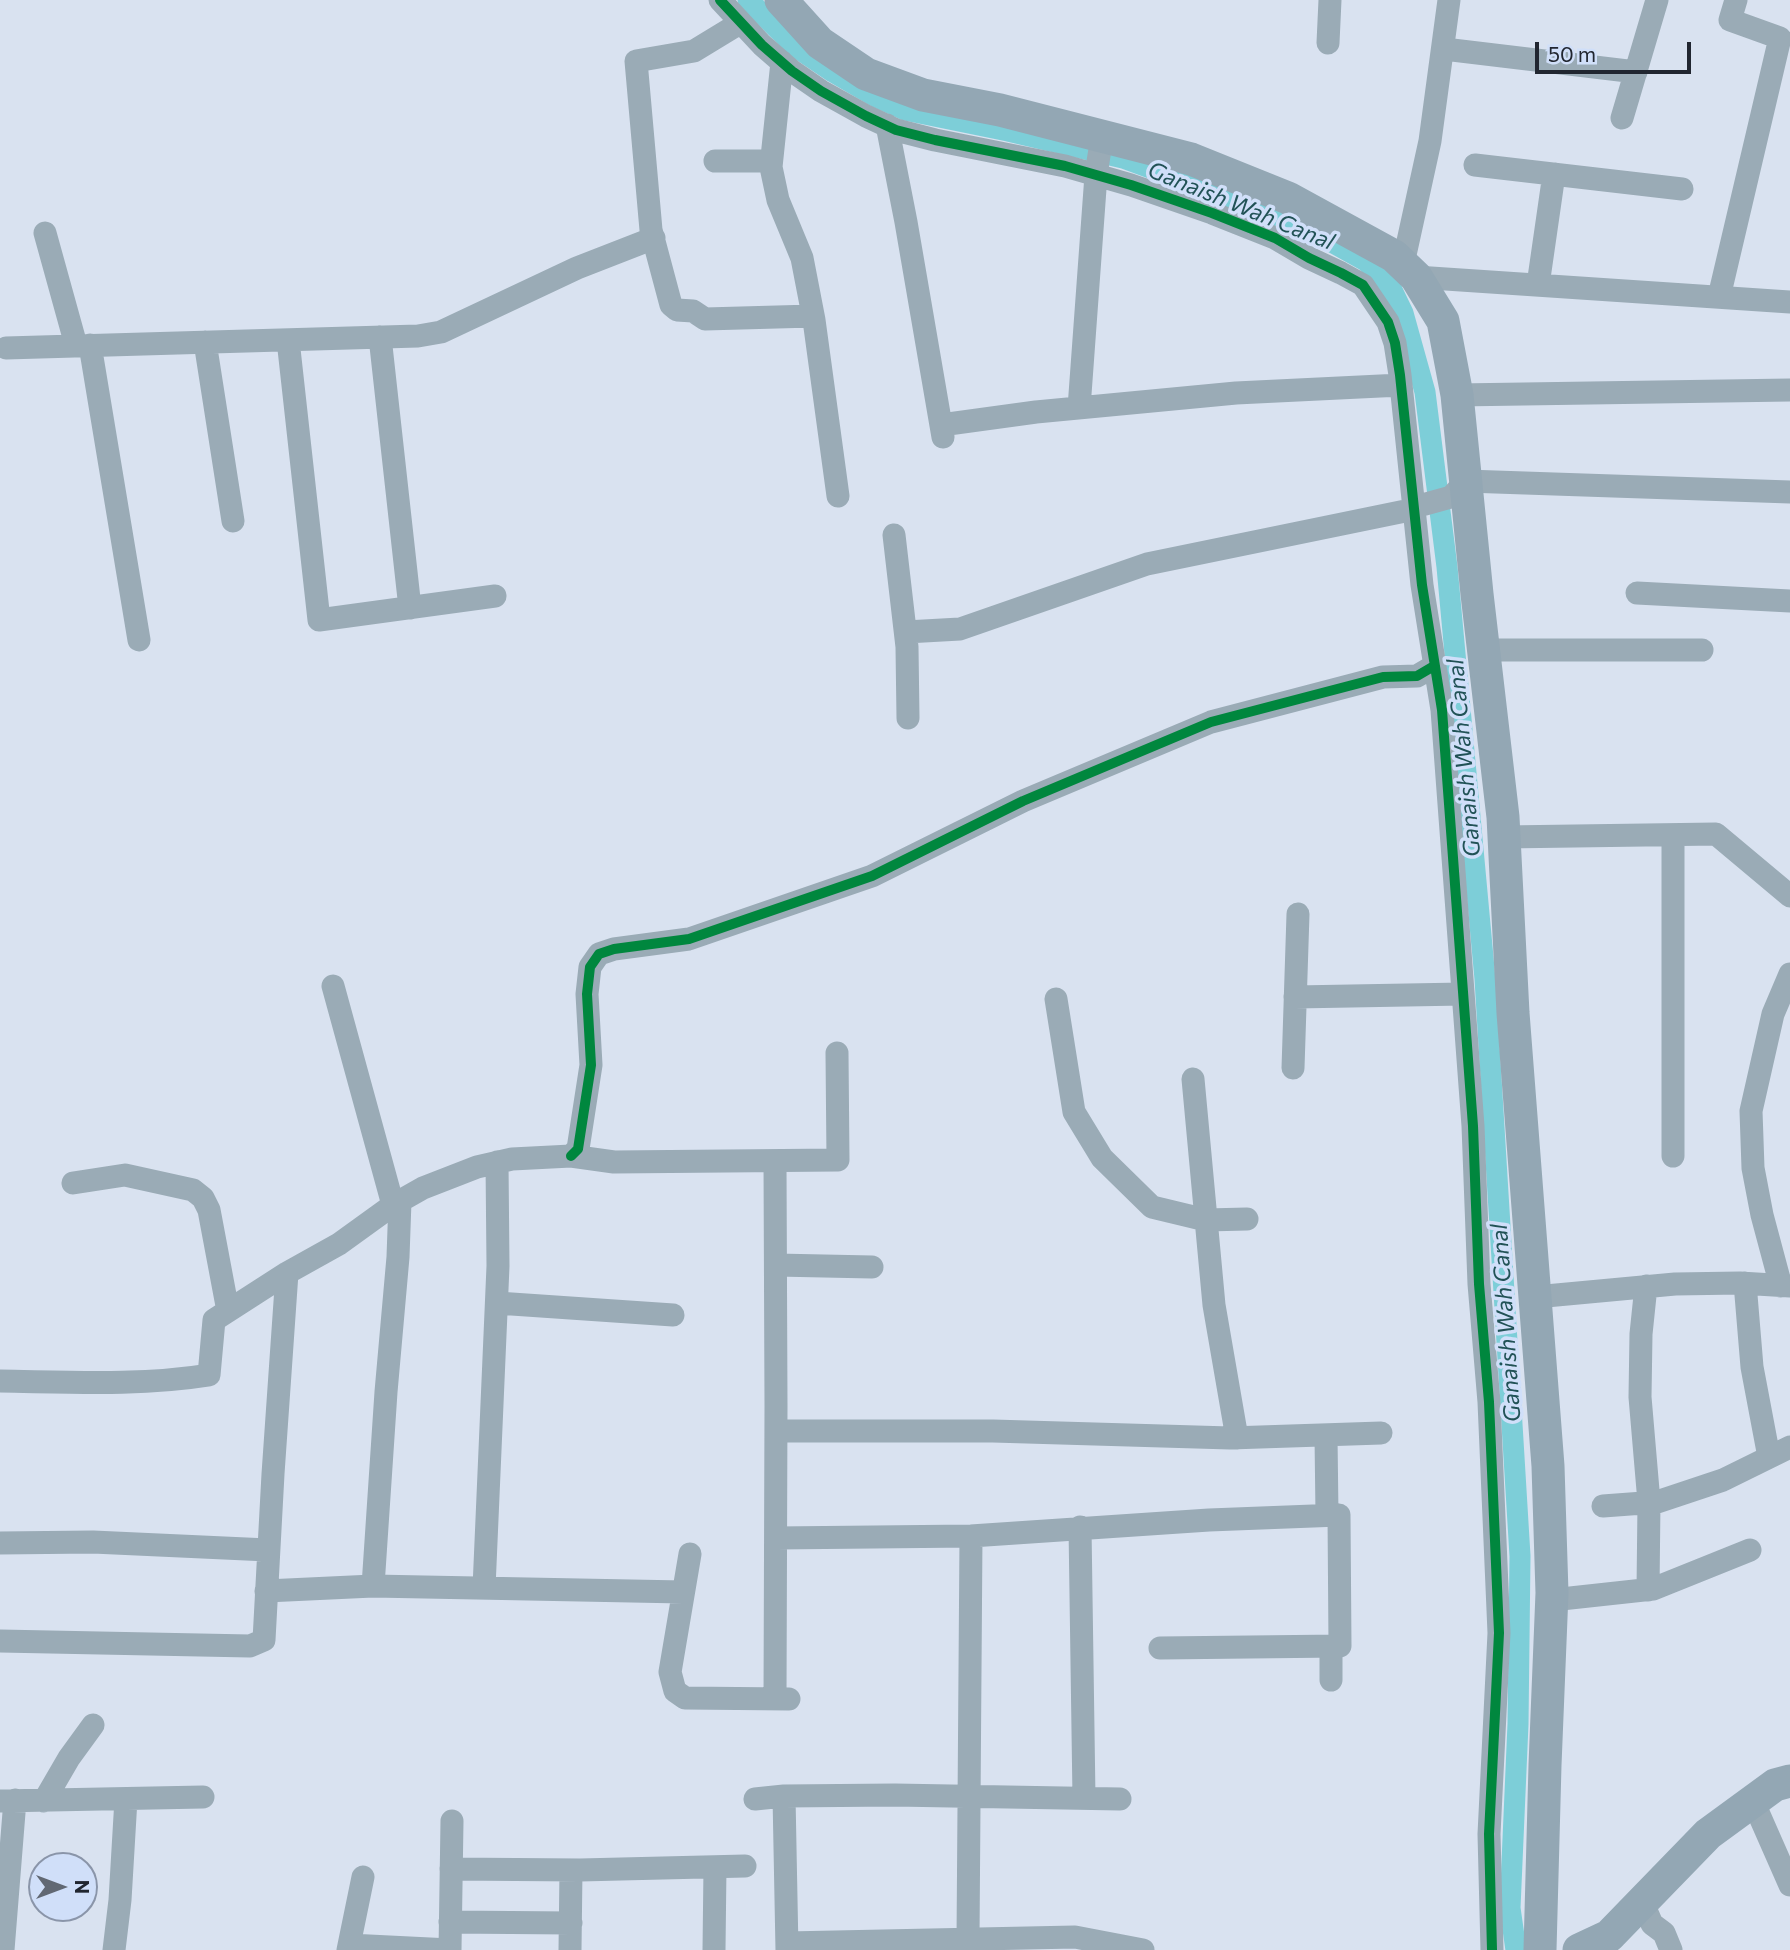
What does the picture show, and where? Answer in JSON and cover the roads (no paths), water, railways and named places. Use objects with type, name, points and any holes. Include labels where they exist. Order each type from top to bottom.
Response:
[{"type":"street","points":[[720,0],[740,23],[782,62],[821,91],[896,130],[1065,166],[1099,155],[1191,159],[1287,198],[1394,256],[1409,271],[1443,321],[1457,395],[1459,489],[1484,650],[1504,837],[1513,1013],[1548,1466],[1552,1600],[1540,1950]]},
{"type":"street","points":[[1328,43],[1330,0]]},
{"type":"street","points":[[1409,271],[1444,49],[1449,0]]},
{"type":"street","points":[[1622,118],[1657,0]]},
{"type":"street","points":[[1719,297],[1784,48],[1780,38],[1730,20],[1736,0]]},
{"type":"street","points":[[790,6],[820,43],[866,74],[923,95],[1000,110],[1099,155],[1131,185],[1275,238],[1363,285],[1388,322],[1395,343],[1419,507],[1422,585],[1442,710],[1473,1126],[1479,1284],[1495,1517],[1499,1620],[1489,1834],[1492,1950]]},
{"type":"street","points":[[740,23],[694,51],[636,61],[651,230],[671,305],[677,310],[693,311],[705,319],[813,316]]},
{"type":"street","points":[[1444,49],[1636,72]]},
{"type":"street","points":[[782,62],[771,167],[778,200],[802,258],[813,316],[838,496]]},
{"type":"street","points":[[887,125],[942,432],[1079,408],[1236,393],[1401,385]]},
{"type":"street","points":[[1079,408],[1099,155]]},
{"type":"street","points":[[715,161],[771,161]]},
{"type":"street","points":[[1475,165],[1682,189]]},
{"type":"street","points":[[1538,285],[1554,174]]},
{"type":"street","points":[[45,233],[83,345],[139,640]]},
{"type":"street","points":[[6,348],[418,336],[441,332],[577,268],[654,238]]},
{"type":"street","points":[[1409,271],[1538,285],[1790,302]]},
{"type":"street","points":[[380,337],[410,608]]},
{"type":"street","points":[[288,340],[319,620],[495,596]]},
{"type":"street","points":[[205,342],[233,521]]},
{"type":"street","points":[[1457,395],[1790,390]]},
{"type":"street","points":[[906,632],[960,629],[1147,564],[1419,507],[1459,489],[1790,492]]},
{"type":"street","points":[[894,535],[906,632],[908,718]]},
{"type":"street","points":[[1637,593],[1790,601]]},
{"type":"street","points":[[1484,650],[1702,650]]},
{"type":"street","points":[[571,1156],[578,1149],[592,1065],[587,994],[590,967],[599,954],[614,949],[689,939],[872,876],[1023,801],[1211,722],[1383,677],[1417,676],[1434,666]]},
{"type":"street","points":[[1504,837],[1716,834],[1790,896]]},
{"type":"street","points":[[1673,835],[1673,1156]]},
{"type":"street","points":[[1293,1068],[1298,914]]},
{"type":"street","points":[[1535,1297],[1646,1286],[1745,1283],[1786,1286],[1762,1215],[1753,1168],[1751,1111],[1773,1014],[1790,974]]},
{"type":"street","points":[[333,986],[397,1203],[398,1257],[373,1586]]},
{"type":"street","points":[[1295,997],[1463,994]]},
{"type":"street","points":[[1056,999],[1074,1112],[1102,1158],[1152,1207],[1206,1220],[1247,1219]]},
{"type":"street","points":[[0,1381],[93,1382],[209,1375],[214,1320],[287,1273],[339,1244],[397,1203],[423,1188],[477,1167],[512,1159],[571,1156],[614,1162],[838,1160],[837,1054]]},
{"type":"street","points":[[1193,1079],[1213,1305],[1237,1438]]},
{"type":"street","points":[[484,1588],[497,1303],[497,1162]]},
{"type":"street","points":[[690,1554],[670,1672],[675,1690],[685,1698],[783,1699],[776,1538],[775,1162]]},
{"type":"street","points":[[73,1183],[125,1175],[193,1189],[203,1198],[209,1210],[228,1311]]},
{"type":"street","points":[[776,1265],[872,1266]]},
{"type":"street","points":[[0,1641],[250,1646],[264,1640],[287,1273]]},
{"type":"street","points":[[1745,1283],[1752,1367],[1769,1457]]},
{"type":"street","points":[[1646,1286],[1641,1334],[1640,1398],[1649,1502],[1648,1590]]},
{"type":"street","points":[[497,1303],[673,1315]]},
{"type":"street","points":[[776,1432],[1006,1431],[1237,1438],[1381,1433]]},
{"type":"street","points":[[1326,1436],[1327,1516]]},
{"type":"street","points":[[1603,1506],[1657,1502],[1723,1480],[1790,1447]]},
{"type":"street","points":[[776,1538],[971,1536],[1080,1527],[1339,1515],[1340,1646],[1160,1648]]},
{"type":"street","points":[[1080,1527],[1084,1798]]},
{"type":"street","points":[[968,1940],[971,1536]]},
{"type":"street","points":[[0,1543],[93,1542],[268,1550]]},
{"type":"street","points":[[1552,1600],[1648,1590],[1751,1550]]},
{"type":"street","points":[[266,1591],[373,1586],[683,1592]]},
{"type":"street","points":[[1331,1646],[1331,1680]]},
{"type":"street","points":[[44,1801],[69,1758],[93,1725]]},
{"type":"street","points":[[1579,1950],[1609,1936],[1707,1834],[1775,1785],[1790,1781]]},
{"type":"street","points":[[755,1799],[784,1796],[970,1796],[1121,1799]]},
{"type":"street","points":[[784,1796],[787,1946],[1075,1937],[1119,1948],[1143,1950]]},
{"type":"street","points":[[3,1950],[8,1801],[203,1797]]},
{"type":"street","points":[[114,1950],[126,1799]]},
{"type":"street","points":[[1753,1801],[1790,1885]]},
{"type":"street","points":[[363,1877],[348,1948],[450,1950],[452,1821]]},
{"type":"street","points":[[451,1869],[571,1870],[746,1866]]},
{"type":"street","points":[[714,1950],[715,1867]]},
{"type":"street","points":[[570,1950],[571,1870]]},
{"type":"street","points":[[1642,1901],[1652,1924],[1664,1933],[1671,1950]]},
{"type":"street","points":[[450,1922],[571,1923]]},
{"type":"waterway","name":"Ganaish Wah Canal","points":[[748,0],[796,47],[876,97],[905,110],[1123,158],[1321,236],[1366,261],[1391,288],[1403,313],[1425,392],[1447,567],[1485,979],[1520,1556],[1518,1724],[1510,1908],[1516,1950]]}]
